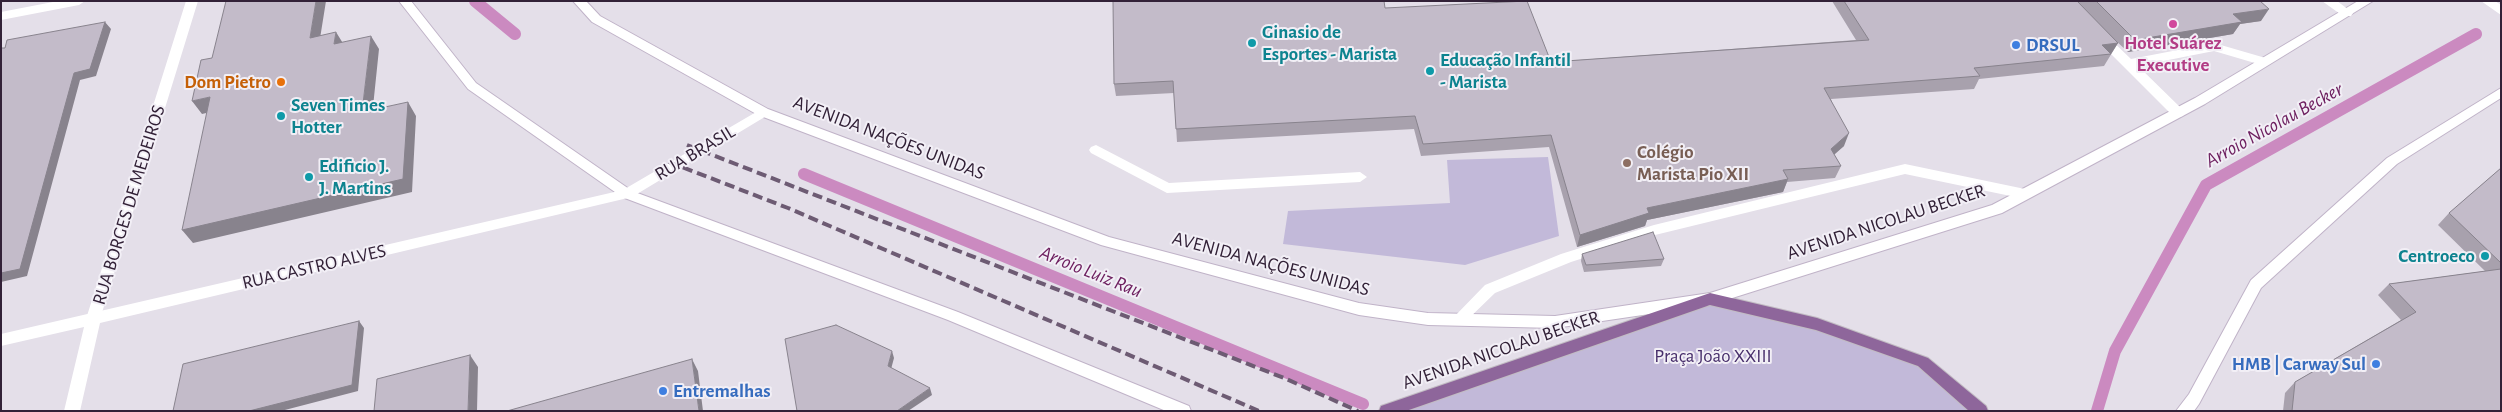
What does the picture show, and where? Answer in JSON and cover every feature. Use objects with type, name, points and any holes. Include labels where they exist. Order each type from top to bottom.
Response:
[{"type":"main road","name":"RUA BORGES DE MEDEIROS","points":[[72,411],[93,319],[192,1]]},
{"type":"main road","points":[[405,1],[472,86],[627,194],[953,316],[1183,411]]},
{"type":"main road","name":"AVENIDA NAÇÕES UNIDAS","points":[[579,1],[596,19],[763,112],[1106,241],[1359,309],[1428,319],[1555,322],[1710,299],[1817,324],[1923,362],[1980,411]]},
{"type":"main road","points":[[2328,1],[2347,13]]},
{"type":"main road","name":"AVENIDA NICOLAU BECKER","points":[[1387,411],[1710,299],[1997,209],[2178,113],[2367,1]]},
{"type":"main road","points":[[2487,1],[2501,12]]},
{"type":"main road","points":[[2091,26],[2178,113]]},
{"type":"main road","points":[[2129,64],[2214,47],[2265,62]]},
{"type":"main road","points":[[2184,411],[2194,399],[2256,284],[2392,161],[2501,92]]},
{"type":"main road","name":"RUA BRASIL","points":[[627,194],[763,112]]},
{"type":"main road","points":[[1096,150],[1167,188],[1360,177]]},
{"type":"main road","points":[[1459,319],[1490,289],[1566,258],[1661,228],[1905,169],[2025,194]]},
{"type":"main road","name":"RUA CASTRO ALVES","points":[[1,340],[627,194]]},
{"type":"street","points":[[1,16],[79,1]]},
{"type":"green space","points":[[1548,157],[1559,236],[1465,265],[1283,244],[1288,211],[1450,203],[1447,160]]},
{"type":"green space","name":"Praça João XXIII","points":[[1710,299],[1817,324],[1923,362],[1980,411],[1379,411]]},
{"type":"building","points":[[226,1],[316,1],[310,38],[336,32],[334,44],[371,36],[362,112],[408,102],[403,179],[182,230],[210,97],[192,101],[201,60],[212,58]]},
{"type":"building","points":[[1113,1],[1384,1],[1385,8],[1527,1],[1551,62],[1869,40],[1844,1],[2077,1],[2118,43],[2102,45],[2111,54],[1974,68],[1980,76],[1824,88],[1849,133],[1831,149],[1841,166],[1783,170],[1788,179],[1647,208],[1649,213],[1580,235],[1551,135],[1423,144],[1415,116],[1176,129],[1173,81],[1114,84]]},
{"type":"building","name":"Hotel Suárez Executive","points":[[2096,1],[2260,1],[2269,9],[2233,14],[2242,22],[2135,40]]},
{"type":"building","points":[[105,22],[90,69],[74,73],[20,269],[1,273],[1,48],[5,48],[7,40]]},
{"type":"building","name":"Centroeco","points":[[2501,168],[2501,263],[2449,213]]},
{"type":"building","points":[[1653,232],[1664,259],[1586,265],[1582,254]]},
{"type":"building","points":[[2501,269],[2501,411],[2292,411],[2295,382],[2416,312],[2389,284]]},
{"type":"building","points":[[359,321],[352,385],[249,411],[173,411],[183,364]]},
{"type":"building","points":[[836,325],[892,351],[888,366],[930,388],[897,411],[797,411],[785,339]]},
{"type":"building","points":[[470,355],[468,411],[374,411],[377,379]]},
{"type":"building","points":[[692,359],[699,411],[507,411]]},
{"type":"waterway","name":"Arroio Luiz Rau","points":[[475,1],[515,34]]},
{"type":"waterway","name":"Arroio Nicolau Becker","points":[[2097,411],[2115,351],[2206,185],[2476,34]]},
{"type":"waterway","name":"Arroio Luiz Rau","points":[[804,174],[1363,404]]},
{"type":"railway","points":[[687,145],[1284,378],[1358,411]]},
{"type":"railway","points":[[669,162],[788,208],[1259,411]]},
{"type":"place","name":"Hotel Suárez Executive","points":[[2173,24]]},
{"type":"place","name":"Ginasio de Esportes - Marista","points":[[1252,43]]},
{"type":"place","name":"DRSUL","points":[[2016,45]]},
{"type":"place","name":"Educação Infantil - Marista","points":[[1430,71]]},
{"type":"place","name":"Dom Pietro","points":[[281,82]]},
{"type":"place","name":"Seven Times Hotter","points":[[281,116]]},
{"type":"place","name":"Colégio Marista Pio XII","points":[[1627,163]]},
{"type":"place","name":"Edificio J. J. Martins","points":[[309,177]]},
{"type":"place","name":"Centroeco","points":[[2485,256]]},
{"type":"place","name":"HMB | Carway Sul","points":[[2376,364]]},
{"type":"place","name":"Entremalhas","points":[[663,391]]}]
